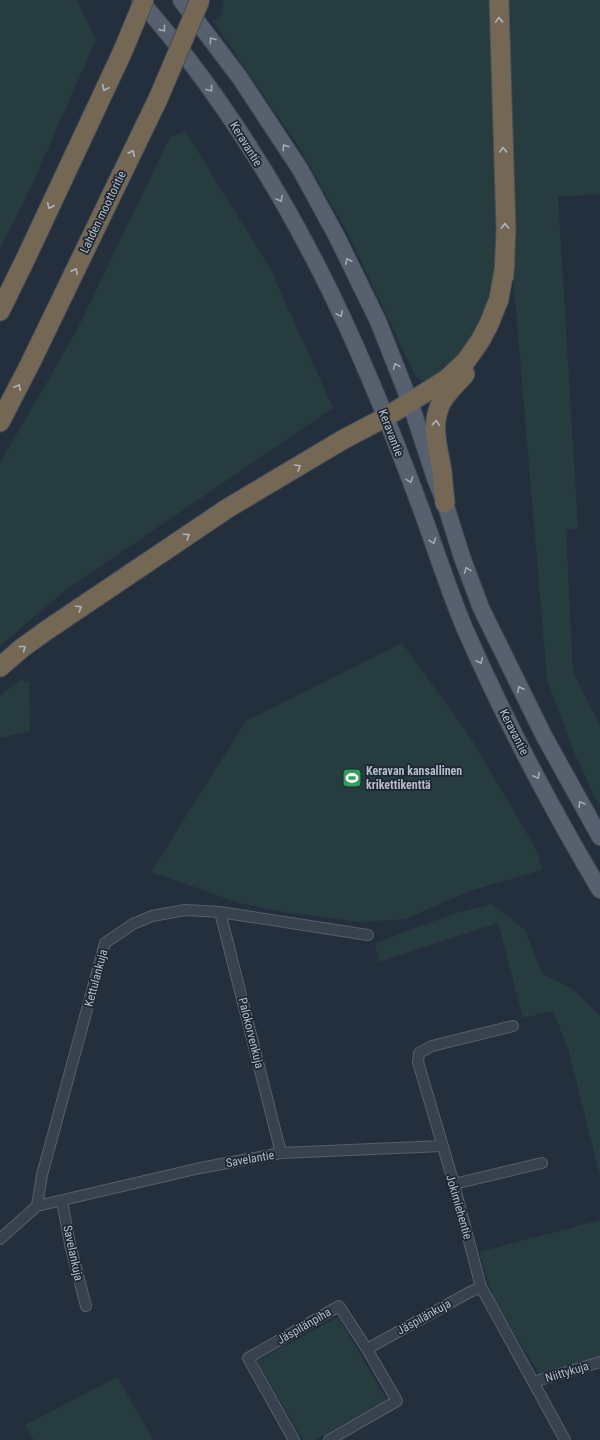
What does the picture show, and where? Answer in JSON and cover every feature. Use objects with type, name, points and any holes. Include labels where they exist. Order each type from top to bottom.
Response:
[{"type":"highway","points":[[0,311],[30,251],[122,53],[144,0]]},
{"type":"highway","name":"Lahden moottoritie","points":[[0,422],[30,364],[158,99],[200,0]]},
{"type":"highway","points":[[445,503],[442,471],[435,432],[436,417],[439,407],[445,397],[478,359],[491,340],[499,321],[503,304],[506,229],[499,0]]},
{"type":"highway","points":[[0,667],[22,648],[47,630],[228,508],[339,442],[386,417],[446,379],[466,361],[480,342],[499,299],[505,264]]},
{"type":"main road","name":"Keravantie","points":[[140,0],[187,58],[223,108],[273,187],[319,268],[386,417],[465,628],[510,724],[600,890]]},
{"type":"main road","name":"Keravantie","points":[[181,0],[240,78],[300,169],[337,237],[378,321],[410,402],[435,478],[445,503],[462,558],[481,608],[544,736],[600,837]]},
{"type":"street","name":"Kettulankuja","points":[[37,1206],[42,1175],[105,943],[133,924],[152,916],[185,910],[220,912],[368,936]]},
{"type":"street","name":"Palokorvenkuja","points":[[220,912],[281,1153]]},
{"type":"street","name":"Jokimiehentie","points":[[513,1026],[432,1046],[419,1053],[418,1062],[454,1184],[481,1287],[565,1440]]},
{"type":"street","name":"Savelantie","points":[[37,1206],[200,1168],[281,1153],[442,1146]]},
{"type":"street","points":[[454,1184],[542,1163]]},
{"type":"street","name":"Savelankuja","points":[[62,1201],[71,1251],[86,1306]]},
{"type":"street","points":[[0,1239],[37,1206]]},
{"type":"street","name":"Jäspilänkuja","points":[[367,1349],[481,1287]]},
{"type":"street","name":"Jäspilänpiha","points":[[294,1440],[248,1358],[339,1306],[367,1349],[396,1401],[329,1440]]},
{"type":"street","name":"Niittykuja","points":[[533,1382],[600,1362]]},
{"type":"green space","points":[[0,0],[77,0],[96,40],[26,198],[0,248]]},
{"type":"green space","points":[[224,0],[493,0],[497,183],[496,272],[490,307],[469,345],[445,370],[428,380],[421,380],[416,377],[349,236],[300,149],[213,21],[220,18]]},
{"type":"green space","points":[[508,0],[600,0],[600,194],[558,197],[578,528],[566,530],[573,672],[600,725],[600,806],[574,752],[547,680],[512,262]]},
{"type":"green space","points":[[185,131],[270,268],[333,408],[67,589],[0,646],[0,463],[76,332],[170,137]]},
{"type":"green space","name":"Keravan kansallinen krikettikenttä","points":[[402,643],[471,738],[537,851],[542,870],[473,890],[405,919],[360,922],[288,913],[239,903],[151,872],[246,721]]},
{"type":"green space","points":[[20,680],[29,682],[30,731],[0,738],[0,696]]},
{"type":"green space","points":[[492,904],[525,930],[542,974],[571,988],[600,1015],[600,1176],[568,1048],[553,1011],[523,1018],[498,923],[379,962],[375,943],[453,914]]},
{"type":"green space","points":[[600,1220],[600,1356],[539,1374],[493,1298],[479,1252]]},
{"type":"green space","points":[[338,1317],[387,1400],[315,1440],[303,1440],[257,1361]]},
{"type":"green space","points":[[117,1377],[154,1440],[34,1440],[25,1425]]},
{"type":"place","name":"Keravan kansallinen krikettikenttä","points":[[352,778]]}]
